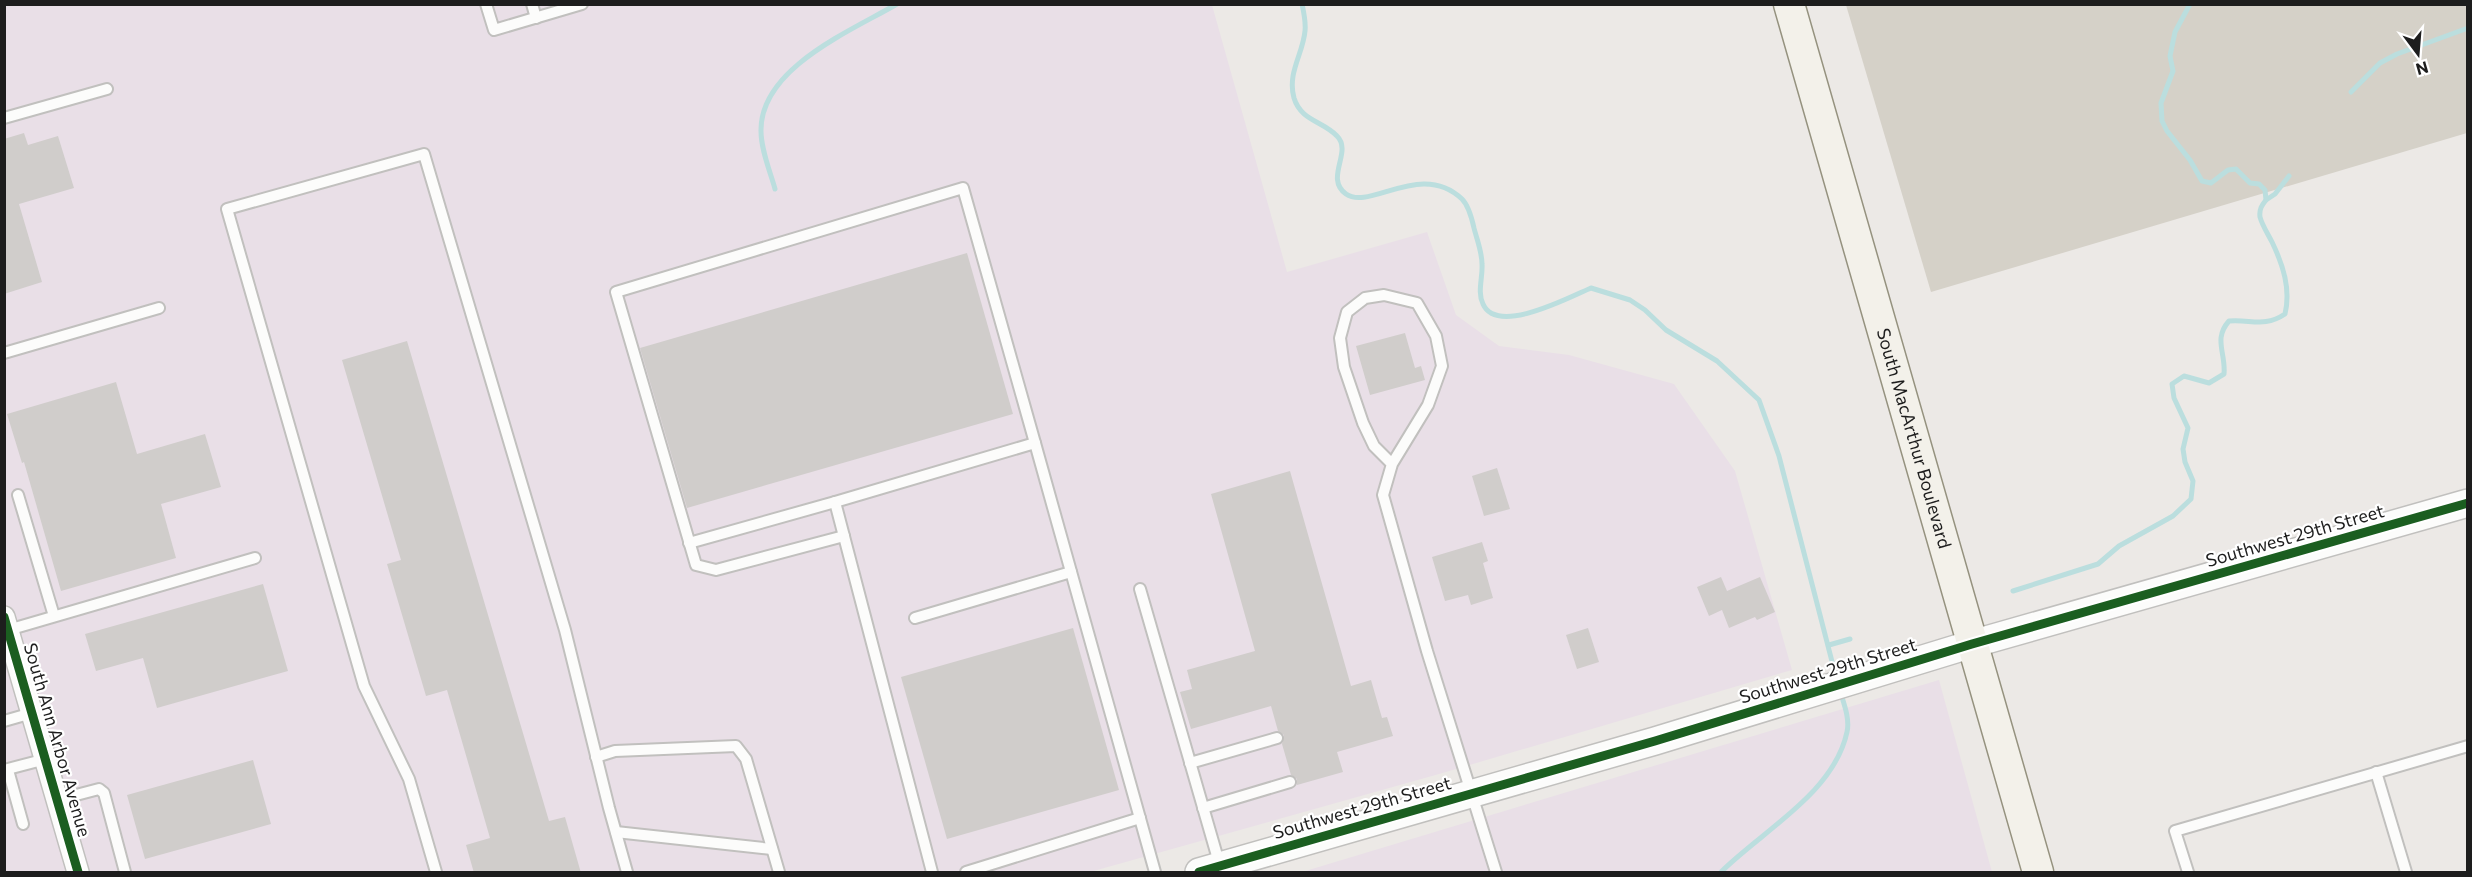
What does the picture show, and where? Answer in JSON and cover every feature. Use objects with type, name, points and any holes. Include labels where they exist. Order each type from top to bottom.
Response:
[{"type":"main road","name":"South MacArthur Boulevard","points":[[1789,4],[2038,873]]},
{"type":"street","name":"Southwest 29th Street","points":[[1228,868],[1972,644],[2468,503]]},
{"type":"street","name":"South Ann Arbor Avenue","points":[[7,629],[78,873]]},
{"type":"lane","points":[[486,4],[494,30],[582,4]]},
{"type":"lane","points":[[532,4],[536,18]]},
{"type":"lane","points":[[4,118],[107,89]]},
{"type":"lane","points":[[436,873],[409,779],[364,686],[226,208],[424,154],[565,630],[627,873]]},
{"type":"lane","points":[[844,536],[716,570],[696,565],[616,292],[963,188],[1155,873]]},
{"type":"lane","points":[[1392,464],[1374,446],[1364,423],[1344,367],[1340,338],[1347,312],[1365,298],[1384,295],[1417,303],[1436,336],[1442,366],[1428,405],[1392,464],[1383,495],[1496,873]]},
{"type":"lane","points":[[4,353],[159,308]]},
{"type":"lane","points":[[689,543],[1035,443]]},
{"type":"lane","points":[[18,495],[54,616]]},
{"type":"lane","points":[[835,502],[932,873]]},
{"type":"lane","points":[[7,629],[255,558]]},
{"type":"lane","points":[[915,618],[1071,572]]},
{"type":"lane","points":[[1140,589],[1203,808],[1228,868]]},
{"type":"lane","points":[[4,721],[32,713]]},
{"type":"lane","points":[[1190,763],[1277,738]]},
{"type":"lane","points":[[596,757],[615,751],[736,746],[746,759],[779,873]]},
{"type":"lane","points":[[2188,873],[2175,831],[2468,746]]},
{"type":"lane","points":[[23,824],[6,770],[46,759]]},
{"type":"lane","points":[[2376,772],[2406,873]]},
{"type":"lane","points":[[1203,808],[1290,782]]},
{"type":"lane","points":[[57,800],[99,789],[104,793],[125,873]]},
{"type":"lane","points":[[966,873],[1140,818]]},
{"type":"lane","points":[[616,832],[772,849]]},
{"type":"shaded area","points":[[5,5],[1212,5],[1287,272],[1427,232],[1456,315],[1499,346],[1569,355],[1674,384],[1735,471],[1792,670],[1439,774],[1090,872],[5,872]]},
{"type":"shaded area","points":[[1846,5],[2467,5],[2467,133],[1931,292]]},
{"type":"shaded area","points":[[1939,680],[1992,872],[1302,872]]},
{"type":"building","points":[[24,133],[28,145],[58,136],[74,188],[19,204],[42,282],[4,294],[4,139]]},
{"type":"building","points":[[967,253],[1013,414],[687,508],[640,348]]},
{"type":"building","points":[[1405,333],[1415,368],[1421,366],[1425,380],[1370,395],[1356,346]]},
{"type":"building","points":[[407,341],[549,821],[565,817],[581,873],[474,873],[466,845],[490,838],[447,690],[426,696],[387,564],[401,560],[342,360]]},
{"type":"building","points":[[116,382],[137,454],[205,434],[221,487],[161,504],[176,558],[61,591],[24,462],[22,463],[7,414]]},
{"type":"building","points":[[1497,468],[1510,509],[1484,516],[1472,476]]},
{"type":"building","points":[[1290,471],[1351,686],[1371,680],[1382,718],[1387,717],[1393,736],[1337,752],[1343,772],[1297,785],[1297,779],[1291,775],[1282,744],[1284,735],[1278,731],[1271,706],[1191,729],[1180,692],[1192,689],[1187,670],[1255,651],[1211,494]]},
{"type":"building","points":[[1482,542],[1488,561],[1483,563],[1493,598],[1471,605],[1468,595],[1445,601],[1432,557]]},
{"type":"building","points":[[1721,577],[1727,591],[1760,577],[1775,612],[1757,620],[1755,617],[1729,628],[1722,610],[1709,616],[1697,587]]},
{"type":"building","points":[[263,584],[288,671],[157,708],[143,658],[96,671],[85,634]]},
{"type":"building","points":[[1073,628],[1119,790],[947,839],[901,677]]},
{"type":"building","points":[[1588,628],[1599,662],[1577,669],[1566,635]]},
{"type":"building","points":[[253,760],[271,824],[145,859],[127,795]]},
{"type":"waterway","points":[[775,189],[761,138],[765,109],[775,88],[791,70],[811,54],[833,39],[897,4]]},
{"type":"waterway","points":[[1302,4],[1305,31],[1292,80],[1294,98],[1302,112],[1331,131],[1341,142],[1338,180],[1340,188],[1346,194],[1356,197],[1368,196],[1398,188],[1430,184],[1446,188],[1462,199],[1470,213],[1482,260],[1481,299],[1491,313],[1503,316],[1518,315],[1551,305],[1591,288],[1630,300],[1645,310],[1666,330],[1717,361],[1759,400],[1779,456],[1836,677]]},
{"type":"waterway","points":[[2013,591],[2098,564],[2119,546],[2173,516],[2191,499],[2193,481],[2185,462],[2183,449],[2188,428],[2174,398],[2172,384],[2184,376],[2209,383],[2224,374],[2221,340],[2224,328],[2229,321],[2264,322],[2285,314],[2287,295],[2283,268],[2260,217],[2261,207],[2266,200],[2265,190],[2259,184],[2250,183],[2236,169],[2228,170],[2211,183],[2202,181],[2162,121],[2161,103],[2173,71],[2170,56],[2175,32],[2190,4]]},
{"type":"waterway","points":[[2351,92],[2380,63],[2397,54],[2468,28]]},
{"type":"waterway","points":[[2266,200],[2275,194],[2289,176]]},
{"type":"waterway","points":[[1829,645],[1850,639]]},
{"type":"waterway","points":[[1721,872],[1794,810],[1828,774],[1840,754],[1848,727],[1840,691]]},
{"type":"cycle path","points":[[1199,872],[1655,741],[1972,644],[2468,503]]},
{"type":"cycle path","points":[[4,617],[78,872]]}]
